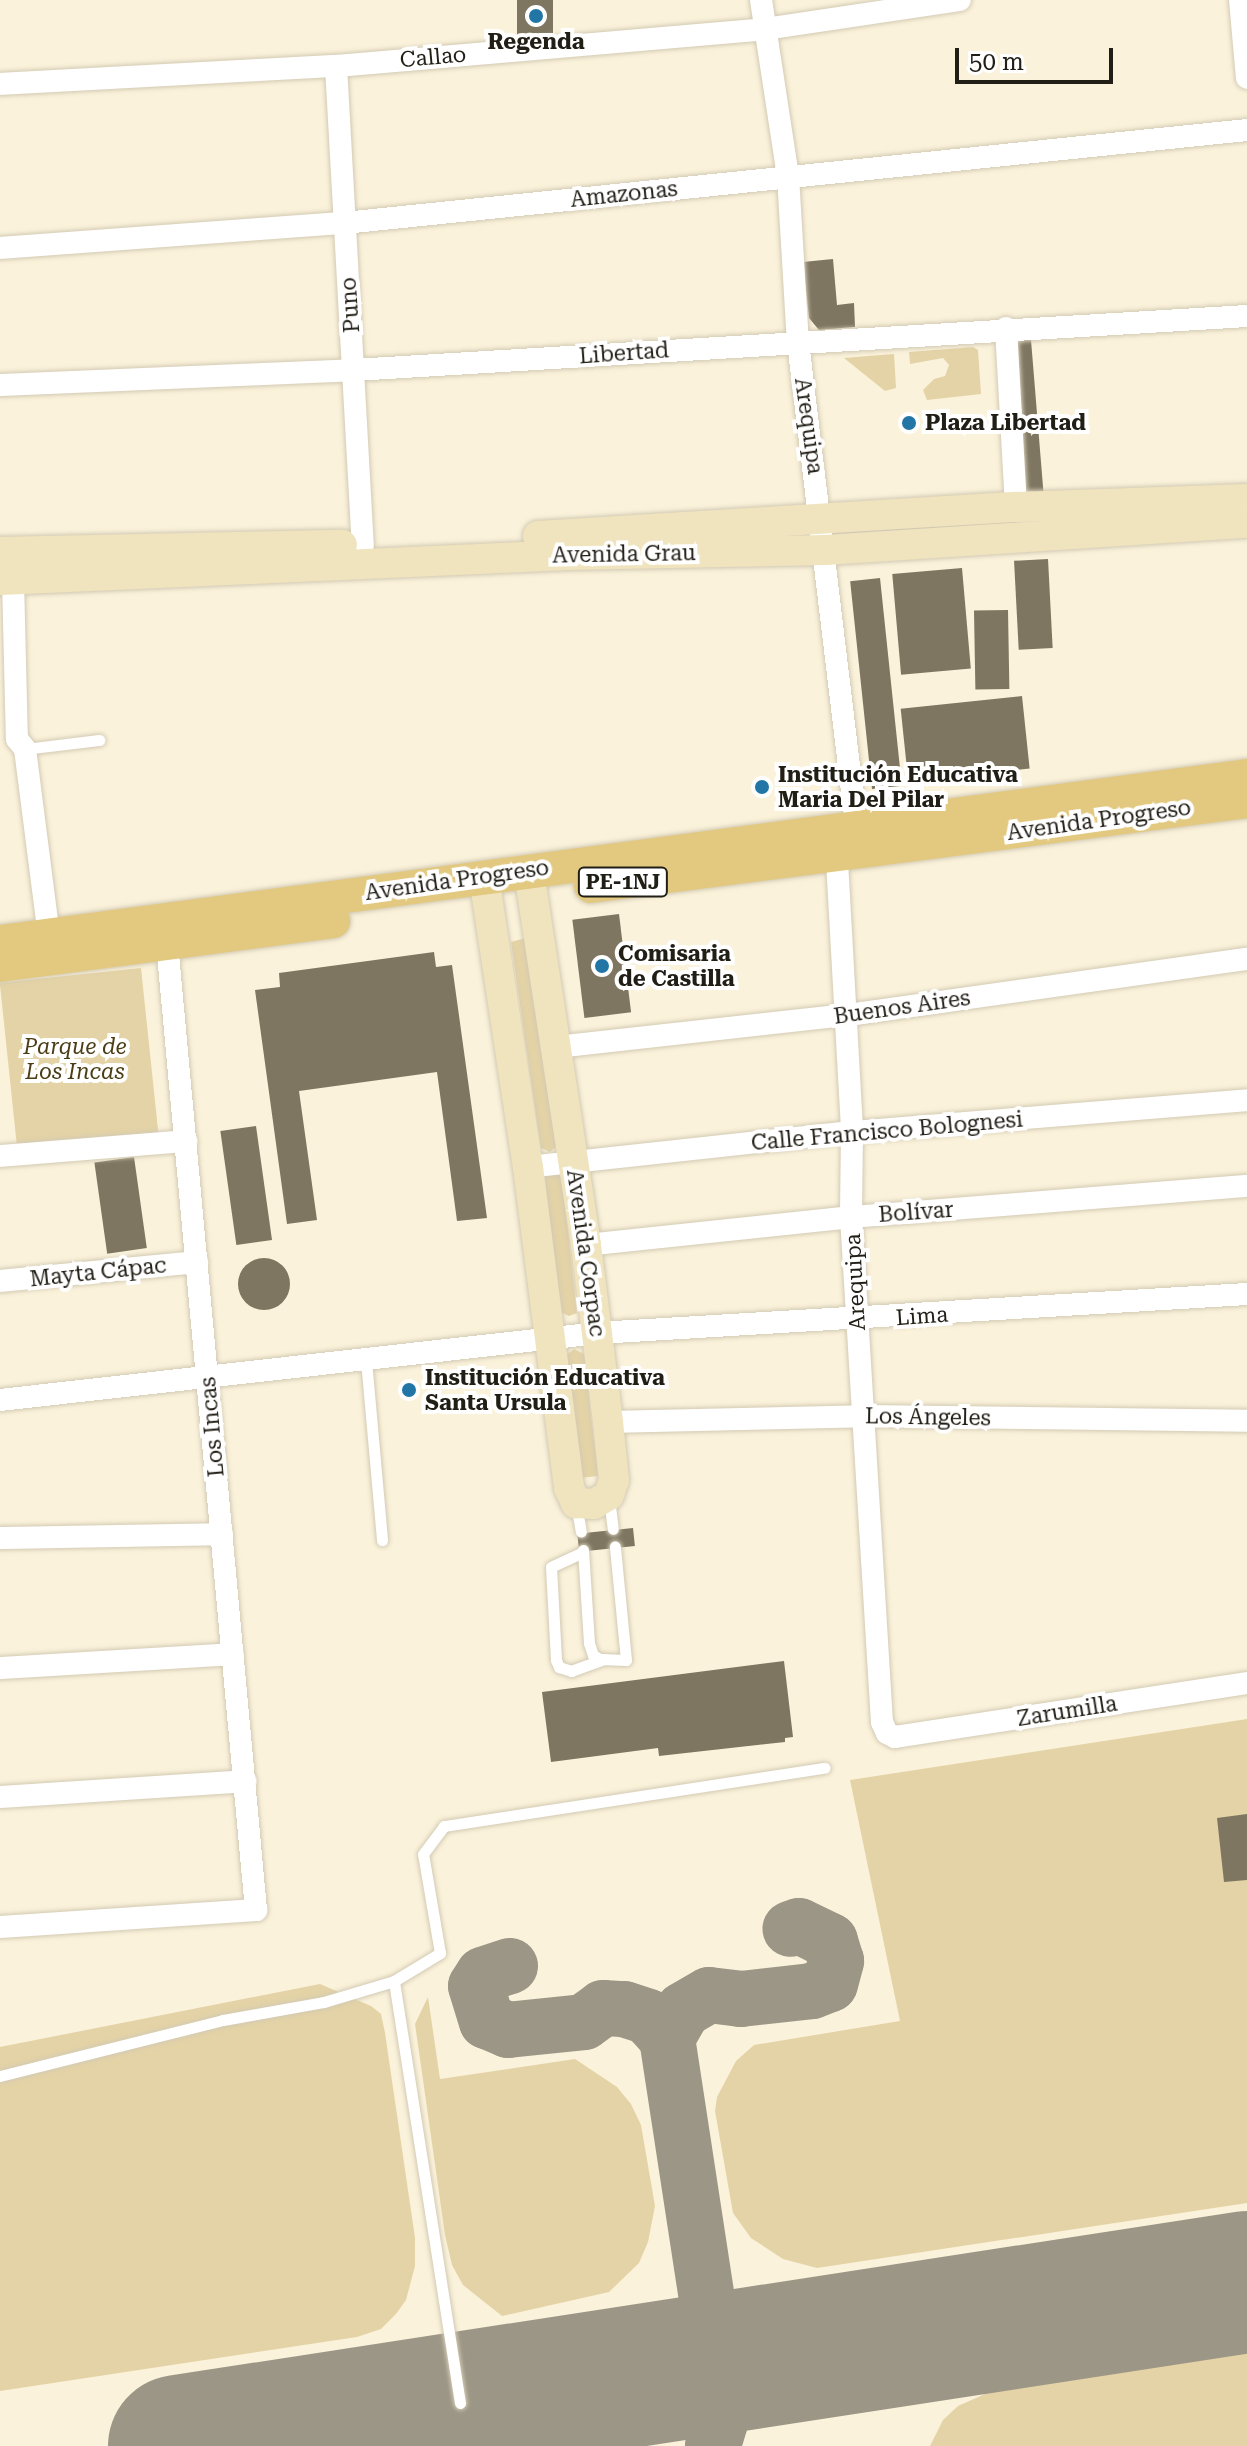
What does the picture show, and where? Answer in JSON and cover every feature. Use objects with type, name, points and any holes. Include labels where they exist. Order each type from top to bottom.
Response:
[{"type":"main road","name":"Avenida Progreso","points":[[847,841],[1247,776]]},
{"type":"main road","name":"Avenida Progreso","points":[[0,942],[485,888],[847,841],[1247,801]]},
{"type":"main road","name":"Avenida Progreso","points":[[0,965],[167,944],[485,888]]},
{"type":"street","name":"Arequipa","points":[[761,0],[788,176],[798,342],[824,536],[847,841],[851,1217],[882,1722],[887,1733]]},
{"type":"street","name":"Callao","points":[[0,84],[336,66],[765,29],[960,0]]},
{"type":"street","points":[[1240,0],[1247,78]]},
{"type":"street","name":"Puno","points":[[336,66],[363,545]]},
{"type":"street","name":"Amazonas","points":[[0,248],[344,223],[1247,130]]},
{"type":"street","name":"Libertad","points":[[0,385],[354,370],[1006,328],[1247,316]]},
{"type":"street","points":[[1006,328],[1016,507]]},
{"type":"street","name":"Avenida Grau","points":[[6,580],[568,555],[824,536],[1016,507],[1247,499]]},
{"type":"street","name":"Avenida Grau","points":[[0,552],[824,536],[1247,523]]},
{"type":"street","points":[[6,580],[14,743],[49,936]]},
{"type":"street","name":"Avenida Corpac","points":[[485,888],[528,1167],[569,1488],[579,1518],[609,1495],[614,1480],[586,1245],[531,882]]},
{"type":"street","name":"Los Incas","points":[[0,1927],[256,1910],[167,944]]},
{"type":"street","name":"Buenos Aires","points":[[556,1047],[847,1015],[1247,959]]},
{"type":"street","name":"Calle Francisco Bolognesi","points":[[528,1167],[852,1132],[1247,1100]]},
{"type":"street","points":[[0,1156],[186,1141]]},
{"type":"street","name":"Bolívar","points":[[586,1245],[851,1217],[1247,1186]]},
{"type":"street","name":"Mayta Cápac","points":[[0,1281],[197,1262]]},
{"type":"street","name":"Lima","points":[[0,1400],[598,1333],[858,1320],[1247,1294]]},
{"type":"street","name":"Los Ángeles","points":[[608,1422],[864,1416],[1247,1421]]},
{"type":"street","points":[[0,1538],[222,1534]]},
{"type":"street","points":[[0,1668],[233,1654]]},
{"type":"street","name":"Zarumilla","points":[[887,1733],[895,1737],[1247,1683]]},
{"type":"street","points":[[0,1797],[245,1781]]},
{"type":"lane","points":[[14,743],[99,740]]},
{"type":"lane","points":[[366,1360],[382,1540]]},
{"type":"lane","points":[[609,1495],[613,1529]]},
{"type":"lane","points":[[604,1659],[571,1671],[559,1667],[556,1660],[551,1567],[583,1551],[589,1643],[593,1655],[626,1660],[615,1547]]},
{"type":"lane","points":[[0,2076],[223,2020],[324,2002],[394,1981],[440,1953],[423,1854],[444,1826],[825,1768]]},
{"type":"lane","points":[[394,1981],[460,2403]]},
{"type":"green space","points":[[973,347],[978,350],[981,394],[927,400],[923,390],[934,379],[945,376],[949,365],[943,358],[910,364],[909,352]]},
{"type":"green space","points":[[894,354],[896,388],[885,391],[844,358]]},
{"type":"green space","points":[[526,938],[557,1146],[550,1152],[541,1148],[511,942]]},
{"type":"green space","name":"Parque de Los Incas","points":[[141,968],[159,1135],[17,1150],[0,983]]},
{"type":"green space","points":[[554,1173],[562,1177],[577,1313],[569,1316],[560,1312],[544,1177]]},
{"type":"green space","points":[[574,1349],[584,1354],[598,1476],[579,1478],[565,1356]]},
{"type":"green space","points":[[1247,1719],[1247,2203],[817,2268],[783,2259],[751,2238],[733,2213],[715,2111],[717,2097],[736,2061],[754,2045],[900,2021],[850,1780]]},
{"type":"green space","points":[[320,1984],[371,2006],[381,2014],[415,2238],[415,2266],[406,2300],[396,2314],[381,2329],[357,2337],[0,2391],[0,2047]]},
{"type":"green space","points":[[428,1997],[440,2079],[575,2059],[617,2087],[631,2104],[641,2125],[655,2206],[648,2242],[639,2263],[609,2292],[502,2316],[463,2285],[452,2265],[445,2235],[415,2024]]},
{"type":"green space","points":[[1247,2350],[1247,2446],[930,2446],[943,2420],[958,2406],[994,2390]]},
{"type":"building","name":"Regenda","points":[[517,0],[553,0],[553,35],[517,35]]},
{"type":"building","points":[[833,259],[837,305],[854,303],[855,327],[819,330],[809,318],[803,262]]},
{"type":"building","points":[[1012,340],[1031,340],[1044,499],[1030,500],[1021,489]]},
{"type":"building","points":[[1048,559],[1053,648],[1019,650],[1014,561]]},
{"type":"building","points":[[962,568],[971,669],[901,675],[892,574]]},
{"type":"building","points":[[880,578],[902,786],[872,789],[850,581]]},
{"type":"building","points":[[1008,610],[1009,689],[975,690],[974,611]]},
{"type":"building","points":[[1022,696],[1030,769],[908,781],[901,709]]},
{"type":"building","name":"Comisaria de Castilla","points":[[619,914],[631,1012],[584,1018],[572,920]]},
{"type":"building","points":[[434,952],[436,967],[452,965],[487,1218],[457,1221],[437,1072],[299,1091],[317,1220],[287,1224],[255,990],[280,987],[279,973]]},
{"type":"building","points":[[256,1126],[272,1240],[236,1245],[220,1131]]},
{"type":"building","points":[[134,1157],[147,1248],[107,1254],[94,1163]]},
{"type":"building","points":[[264,1258],[282,1266],[290,1284],[282,1302],[264,1310],[246,1302],[238,1284],[246,1266]]},
{"type":"building","points":[[633,1528],[635,1546],[579,1552],[577,1534]]},
{"type":"building","points":[[784,1661],[793,1737],[785,1738],[785,1742],[659,1756],[658,1748],[551,1762],[542,1692]]},
{"type":"building","points":[[1247,1814],[1247,1880],[1224,1882],[1217,1818]]},
{"type":"taxiway","points":[[667,2038],[683,2010],[709,1995],[741,1999],[812,1991],[830,1984],[836,1961],[830,1941],[799,1926],[790,1929]]},
{"type":"taxiway","points":[[510,1966],[483,1975],[476,1986],[487,2021],[508,2030],[584,2022],[603,2008],[624,2009],[648,2017],[667,2038],[717,2364],[722,2416],[713,2446]]},
{"type":"runway","points":[[179,2446],[1247,2282]]},
{"type":"place","name":"Regenda","points":[[536,16]]},
{"type":"place","name":"Plaza Libertad","points":[[909,423]]},
{"type":"place","name":"Institución Educativa Maria Del Pilar","points":[[762,787]]},
{"type":"place","name":"Comisaria de Castilla","points":[[602,966]]},
{"type":"place","name":"Institución Educativa Santa Ursula","points":[[409,1390]]}]
